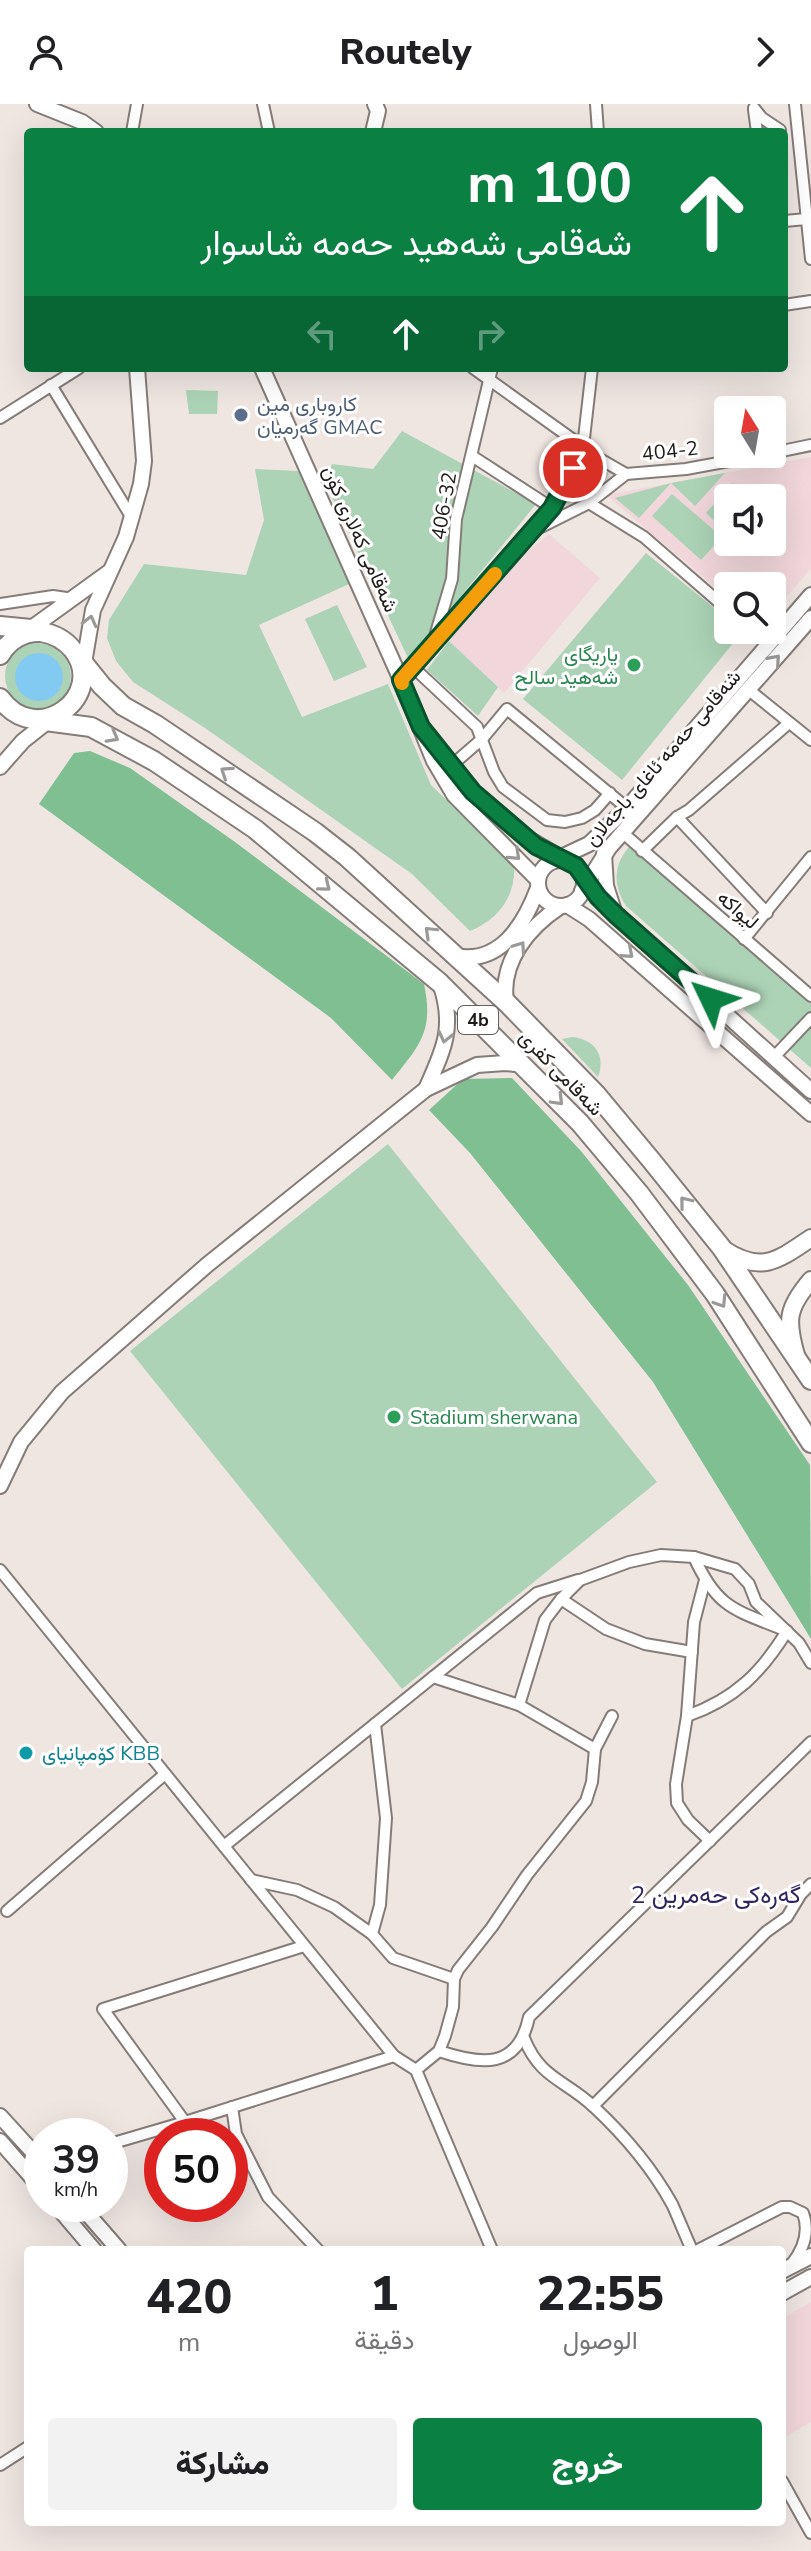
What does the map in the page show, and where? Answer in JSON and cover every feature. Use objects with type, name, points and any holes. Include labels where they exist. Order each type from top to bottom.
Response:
[{"type":"highway","points":[[0,626],[31,632]]},
{"type":"highway","name":"شەقامی کفری","points":[[31,632],[62,639],[81,664],[123,706],[155,724],[347,857],[506,1002],[613,1114],[721,1247],[811,1380]]},
{"type":"highway","points":[[0,655],[11,641],[31,632]]},
{"type":"highway","points":[[47,719],[66,710],[75,700],[80,688],[81,664]]},
{"type":"highway","name":"شەقامی کفری","points":[[0,698],[12,711],[81,724],[101,731],[179,778],[255,829],[440,983],[580,1123],[658,1218],[715,1294],[811,1443]]},
{"type":"main road","points":[[46,105],[90,128]]},
{"type":"main road","points":[[374,128],[379,106]]},
{"type":"main road","points":[[81,664],[89,621],[132,518],[141,484],[144,461],[137,372]]},
{"type":"main road","name":"شەقامی کەلاری کۆن","points":[[264,372],[421,727]]},
{"type":"main road","points":[[31,632],[110,571]]},
{"type":"main road","name":"شەقامی حەمە ئاغای باجەلان","points":[[584,884],[604,854],[708,726],[768,645],[811,595]]},
{"type":"main road","name":"شەقامی حەمە ئاغای باجەلان","points":[[559,860],[589,844],[627,808],[708,726],[749,690],[810,622]]},
{"type":"main road","points":[[0,767],[47,719]]},
{"type":"main road","points":[[421,727],[467,785],[527,838],[559,860],[576,866],[584,884],[616,915],[811,1091]]},
{"type":"main road","points":[[421,727],[434,761],[454,795],[538,884],[546,901],[564,905],[610,937],[811,1114]]},
{"type":"main road","points":[[454,795],[456,787],[467,785]]},
{"type":"main road","points":[[604,854],[606,886],[616,915]]},
{"type":"main road","points":[[454,956],[479,957],[500,948],[522,922],[543,868],[559,860]]},
{"type":"main road","points":[[506,1002],[505,983],[512,958],[534,928],[578,897],[584,884]]},
{"type":"main road","points":[[426,1089],[447,1036],[447,1005],[440,983]]},
{"type":"main road","points":[[0,1486],[21,1442],[46,1407],[62,1392],[207,1265],[426,1089],[477,1065],[524,1065]]},
{"type":"main road","points":[[721,1247],[740,1260],[761,1263],[782,1258],[811,1238]]},
{"type":"main road","points":[[796,1357],[790,1329],[791,1307],[811,1280]]},
{"type":"main road","points":[[0,2116],[24,2142]]},
{"type":"main road","points":[[0,2141],[24,2168]]},
{"type":"main road","points":[[70,2222],[91,2246]]},
{"type":"main road","points":[[95,2222],[116,2246]]},
{"type":"main road","points":[[786,2291],[811,2277]]},
{"type":"street","points":[[133,128],[137,104]]},
{"type":"street","points":[[263,104],[268,128]]},
{"type":"street","points":[[596,104],[598,128]]},
{"type":"street","points":[[795,104],[811,256]]},
{"type":"street","points":[[754,106],[762,118],[777,128]]},
{"type":"street","points":[[754,106],[757,128]]},
{"type":"street","points":[[788,129],[799,128]]},
{"type":"street","points":[[788,221],[807,219]]},
{"type":"street","points":[[788,304],[811,301]]},
{"type":"street","points":[[0,418],[72,372]]},
{"type":"street","name":"404-2","points":[[478,372],[626,474],[714,464]]},
{"type":"street","name":"406-32","points":[[431,649],[452,579],[456,519],[491,372]]},
{"type":"street","points":[[401,680],[552,508],[583,447],[592,372]]},
{"type":"street","points":[[51,385],[132,518]]},
{"type":"street","name":"404-2","points":[[786,450],[811,445]]},
{"type":"street","points":[[472,456],[552,508]]},
{"type":"street","points":[[532,531],[589,503],[626,474]]},
{"type":"street","points":[[589,503],[644,537],[714,598]]},
{"type":"street","points":[[0,604],[53,596],[73,600]]},
{"type":"street","points":[[414,668],[477,727],[503,787],[547,820],[565,822],[582,818],[595,810],[610,793]]},
{"type":"street","points":[[749,690],[811,740]]},
{"type":"street","points":[[452,765],[482,739],[507,709],[627,808]]},
{"type":"street","points":[[642,851],[677,817],[789,723]]},
{"type":"street","points":[[677,817],[767,913]]},
{"type":"street","name":"لیواکە","points":[[623,833],[811,996]]},
{"type":"street","points":[[744,939],[811,857]]},
{"type":"street","points":[[775,1056],[811,1018]]},
{"type":"street","points":[[224,1846],[537,1593],[629,1562],[661,1555],[694,1557],[735,1569],[749,1584],[756,1602],[799,1643],[811,1663]]},
{"type":"street","points":[[694,1557],[718,1599],[787,1631]]},
{"type":"street","points":[[0,1570],[394,2056],[416,2070],[490,2246]]},
{"type":"street","points":[[519,1705],[545,1620],[580,1580]]},
{"type":"street","points":[[705,1580],[694,1622],[687,1716],[676,1784],[677,1803],[688,1820],[710,1841]]},
{"type":"street","points":[[561,1599],[606,1629],[645,1644],[692,1652]]},
{"type":"street","points":[[687,1716],[716,1705],[739,1689],[773,1654],[787,1631]]},
{"type":"street","points":[[433,1677],[519,1705],[595,1749]]},
{"type":"street","points":[[416,2070],[439,2051],[453,2007],[454,1979],[458,1970],[586,1801],[592,1782],[595,1749],[612,1716]]},
{"type":"street","points":[[372,1934],[380,1905],[386,1818],[375,1724]]},
{"type":"street","points":[[439,2051],[463,2059],[495,2059],[515,2051],[524,2038],[529,2017],[811,1742]]},
{"type":"street","points":[[7,1911],[165,1774]]},
{"type":"street","points":[[251,1880],[297,1890],[334,1907],[372,1934],[393,1958],[454,1979]]},
{"type":"street","points":[[593,2106],[766,1932],[787,1917],[811,1884]]},
{"type":"street","points":[[182,2118],[103,2009],[304,1946]]},
{"type":"street","points":[[524,2038],[532,2058],[548,2074],[593,2106],[641,2158],[671,2204],[693,2246]]},
{"type":"street","points":[[198,2118],[394,2056]]},
{"type":"street","points":[[232,2107],[236,2134],[268,2197],[314,2246]]},
{"type":"street","points":[[703,2246],[782,2207],[790,2207],[803,2213],[811,2243],[796,2263]]},
{"type":"street","points":[[796,2263],[806,2224]]},
{"type":"street","points":[[0,2465],[24,2450]]},
{"type":"street","points":[[786,2488],[811,2533]]},
{"type":"shaded area","points":[[811,457],[811,569],[786,597],[786,572],[714,572],[714,586],[606,495],[752,468],[786,468],[786,462]]},
{"type":"shaded area","points":[[549,534],[600,578],[504,693],[449,641],[517,560]]},
{"type":"shaded area","points":[[811,2302],[811,2422],[786,2437],[786,2317]]},
{"type":"green space","points":[[186,390],[218,391],[217,414],[189,414]]},
{"type":"green space","points":[[402,431],[536,504],[409,660],[325,482],[332,464],[373,469]]},
{"type":"green space","points":[[586,459],[608,473],[602,487],[596,485],[589,495],[564,504]]},
{"type":"green space","points":[[255,469],[298,471],[314,498],[349,584],[259,625],[302,717],[388,684],[431,785],[514,866],[512,887],[503,906],[497,914],[470,931],[412,874],[205,728],[133,682],[116,661],[107,638],[109,620],[144,564],[246,575],[264,520]]},
{"type":"green space","points":[[725,473],[714,484],[695,506],[671,483]]},
{"type":"green space","points":[[671,483],[639,518],[615,498]]},
{"type":"green space","points":[[672,494],[714,530],[714,546],[701,560],[652,516]]},
{"type":"green space","points":[[714,504],[714,521],[706,513]]},
{"type":"green space","name":"یاریگای شەهید سالح","points":[[646,553],[714,608],[714,644],[732,644],[622,780],[523,699]]},
{"type":"green space","points":[[337,605],[367,667],[334,681],[305,619]]},
{"type":"green space","points":[[449,641],[498,687],[478,716],[427,670]]},
{"type":"green space","points":[[38,643],[51,646],[61,653],[68,663],[71,676],[68,689],[61,699],[51,706],[38,709],[25,706],[15,699],[8,689],[5,676],[8,663],[15,653],[25,646]]},
{"type":"green space","points":[[90,751],[130,768],[235,842],[424,984],[426,1026],[417,1047],[392,1080],[331,1018],[39,804],[74,753]]},
{"type":"green space","points":[[629,847],[811,1004],[811,1068],[626,906],[617,876],[620,861]]},
{"type":"green space","points":[[572,1037],[587,1041],[597,1050],[601,1062],[598,1077],[562,1039]]},
{"type":"green space","points":[[512,1078],[581,1151],[688,1285],[810,1465],[811,1639],[653,1382],[470,1153],[429,1110],[463,1079]]},
{"type":"green space","name":"Stadium sherwana","points":[[388,1144],[657,1482],[402,1689],[130,1351]]},
{"type":"water","points":[[39,653],[56,660],[63,677],[56,694],[39,701],[22,694],[15,677],[22,660]]},
{"type":"slow traffic","points":[[402,683],[401,680],[495,574]]},
{"type":"place","name":"کاروباری مین گەرمیان GMAC","points":[[241,415]]},
{"type":"place","name":"یاریگای شەهید سالح","points":[[634,665]]},
{"type":"place","name":"Stadium sherwana","points":[[394,1417]]},
{"type":"place","name":"کۆمپانیای KBB","points":[[26,1753]]},
{"type":"district","name":"گەرەکی حەمرین 2","points":[[716,1895]]},
{"type":"route","points":[[573,468],[552,508],[401,680],[421,727],[473,792],[536,846],[576,866],[598,897],[616,915],[711,999]]}]
